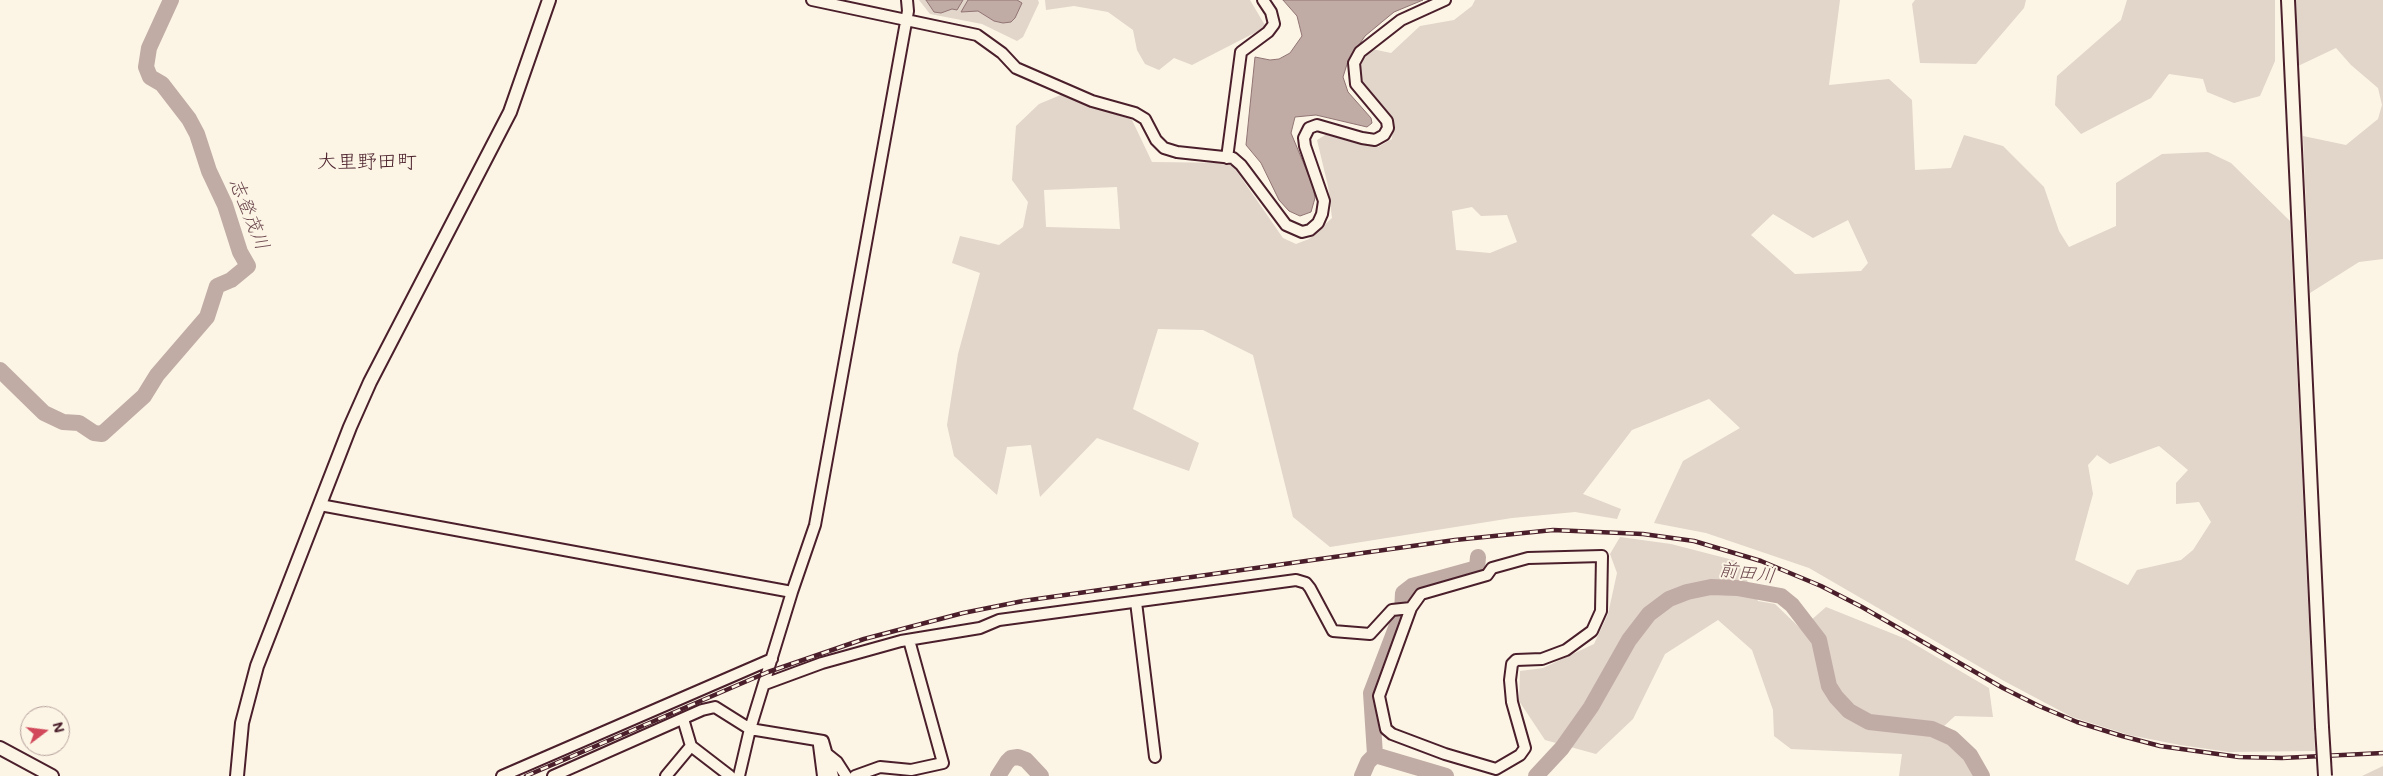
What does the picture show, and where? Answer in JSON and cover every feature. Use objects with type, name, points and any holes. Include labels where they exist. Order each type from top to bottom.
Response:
[{"type":"street","points":[[237,776],[242,723],[255,674],[350,427],[370,382],[510,112],[549,0]]},
{"type":"street","points":[[812,0],[906,22],[948,28],[977,36],[1002,53],[1016,68],[1092,100],[1135,113],[1145,120],[1156,140],[1164,148],[1177,152],[1233,158],[1241,164],[1286,225],[1302,232],[1310,230],[1318,223],[1324,201],[1305,146],[1304,138],[1308,128],[1317,125],[1375,140],[1384,136],[1388,128],[1387,121],[1356,84],[1354,63],[1360,52],[1401,20],[1445,0]]},
{"type":"street","points":[[739,776],[750,729],[792,592],[815,525],[908,11],[907,0]]},
{"type":"street","points":[[1227,158],[1241,52],[1268,32],[1274,24],[1271,12],[1263,0]]},
{"type":"street","points":[[2288,0],[2325,776]]},
{"type":"street","points":[[320,505],[792,592]]},
{"type":"street","points":[[765,684],[822,663],[909,640],[980,628],[999,620],[1296,580],[1306,583],[1310,588],[1333,631],[1370,634],[1392,610],[1405,608],[1421,594],[1487,575],[1492,568],[1528,558],[1602,556],[1601,611],[1592,631],[1566,650],[1542,659],[1516,660],[1512,664],[1510,680],[1512,702],[1525,748],[1520,755],[1496,769],[1445,754],[1392,734],[1386,729],[1379,696],[1405,608]]},
{"type":"street","points":[[1136,602],[1155,757]]},
{"type":"street","points":[[855,776],[880,767],[910,770],[943,763],[909,640]]},
{"type":"street","points":[[502,776],[772,659]]},
{"type":"street","points":[[553,776],[715,707],[750,729],[823,741],[833,776]]},
{"type":"street","points":[[683,719],[691,746],[730,776]]},
{"type":"street","points":[[819,741],[823,776]]},
{"type":"street","points":[[666,776],[691,746]]},
{"type":"street","points":[[0,748],[52,776]]},
{"type":"street","points":[[827,754],[837,762],[846,776]]},
{"type":"shaded area","points":[[919,0],[1038,0],[1039,3],[1023,37],[1017,41],[982,24],[930,14]]},
{"type":"shaded area","points":[[926,0],[963,0],[957,10],[952,9],[941,13],[934,12]]},
{"type":"shaded area","points":[[968,0],[1017,0],[1022,3],[1015,18],[1011,22],[1003,23],[994,21],[978,11],[961,12]]},
{"type":"shaded area","points":[[1045,0],[1250,0],[1266,27],[1192,65],[1174,58],[1159,70],[1145,64],[1137,50],[1133,30],[1108,12],[1074,6],[1046,10]]},
{"type":"shaded area","points":[[1283,0],[1423,0],[1394,12],[1365,36],[1348,61],[1343,77],[1348,92],[1371,118],[1372,123],[1367,127],[1316,115],[1295,117],[1291,133],[1313,186],[1315,198],[1311,212],[1300,216],[1289,211],[1279,200],[1261,163],[1246,145],[1255,57],[1270,60],[1279,59],[1290,53],[1302,36],[1297,16]]},
{"type":"shaded area","points":[[1475,0],[1840,0],[1829,85],[1889,79],[1912,100],[1915,170],[1951,168],[1964,135],[2003,146],[2044,187],[2059,231],[2069,247],[2116,226],[2116,183],[2162,154],[2208,152],[2231,163],[2290,221],[2315,751],[2229,752],[2129,735],[2072,717],[2004,681],[1809,568],[1706,533],[1654,523],[1683,461],[1740,428],[1709,399],[1632,430],[1583,494],[1621,509],[1617,519],[1575,512],[1512,518],[1330,547],[1293,517],[1253,355],[1203,330],[1158,329],[1133,409],[1199,443],[1189,471],[1097,438],[1040,497],[1031,445],[1007,447],[997,495],[954,456],[947,425],[958,354],[980,273],[952,263],[960,236],[999,245],[1023,227],[1028,202],[1012,180],[1016,126],[1039,104],[1063,94],[1132,120],[1152,162],[1231,163],[1283,238],[1296,244],[1309,239],[1332,218],[1328,186],[1317,140],[1327,134],[1378,147],[1392,139],[1393,120],[1361,80],[1360,63],[1372,49],[1391,53],[1420,26],[1454,20],[1472,6]],"holes":[[[1117,187],[1120,229],[1046,227],[1044,190]],[[1472,207],[1481,216],[1507,215],[1517,242],[1490,253],[1456,250],[1452,211]],[[1773,214],[1813,238],[1848,220],[1868,263],[1861,271],[1795,274],[1751,235]],[[2159,446],[2188,470],[2176,483],[2176,504],[2199,502],[2211,522],[2193,550],[2181,560],[2137,570],[2128,585],[2075,560],[2093,494],[2088,465],[2097,455],[2110,464]]]},
{"type":"shaded area","points":[[1915,0],[2026,0],[2024,8],[1976,64],[1920,63],[1912,4]]},
{"type":"shaded area","points":[[2127,0],[2275,0],[2275,61],[2260,96],[2234,103],[2207,92],[2203,79],[2169,74],[2151,98],[2081,134],[2055,105],[2057,76],[2121,20]]},
{"type":"shaded area","points":[[2296,0],[2383,0],[2383,259],[2359,262],[2310,293],[2303,136],[2346,145],[2378,119],[2382,105],[2378,88],[2351,65],[2336,48],[2298,66]]},
{"type":"shaded area","points":[[1620,537],[1671,544],[1737,561],[1758,601],[1775,604],[1801,629],[1826,607],[1906,639],[1989,688],[1993,717],[1955,716],[1944,726],[1974,776],[1899,776],[1902,754],[1791,749],[1774,736],[1773,710],[1752,650],[1718,620],[1665,654],[1633,719],[1596,754],[1545,740],[1519,701],[1520,671],[1543,668],[1594,644],[1608,614],[1617,573],[1610,554]]},
{"type":"shaded area","points":[[2383,766],[2383,776],[2362,776]]},
{"type":"waterway","name":"志登茂川","points":[[0,370],[44,413],[63,422],[79,423],[94,433],[102,434],[144,396],[157,375],[207,317],[217,286],[231,280],[248,266],[240,252],[225,205],[209,171],[197,134],[189,119],[162,84],[150,77],[146,67],[149,48],[171,0]]},
{"type":"waterway","name":"前田川","points":[[1375,755],[1371,693],[1402,612],[1403,593],[1412,586],[1477,568],[1478,557]]},
{"type":"waterway","name":"前田川","points":[[1536,776],[1562,748],[1591,707],[1629,640],[1649,614],[1669,599],[1687,592],[1711,587],[1737,588],[1781,596],[1792,605],[1819,640],[1829,686],[1849,711],[1869,722],[1932,729],[1952,738],[1970,755],[1982,776]]},
{"type":"waterway","name":"前田川","points":[[1362,776],[1368,762],[1375,755],[1446,776]]},
{"type":"waterway","name":"前田川","points":[[998,776],[1011,758],[1018,757],[1026,760],[1041,776]]},
{"type":"railway","points":[[526,776],[768,672],[864,639],[963,613],[1023,601],[1128,586],[1455,540],[1553,530],[1643,534],[1694,541],[1761,561],[1821,586],[1862,607],[2003,688],[2039,706],[2077,722],[2122,736],[2160,746],[2239,757],[2282,758],[2383,753]]},
{"type":"district","name":"大里野田町","points":[[367,162]]}]
